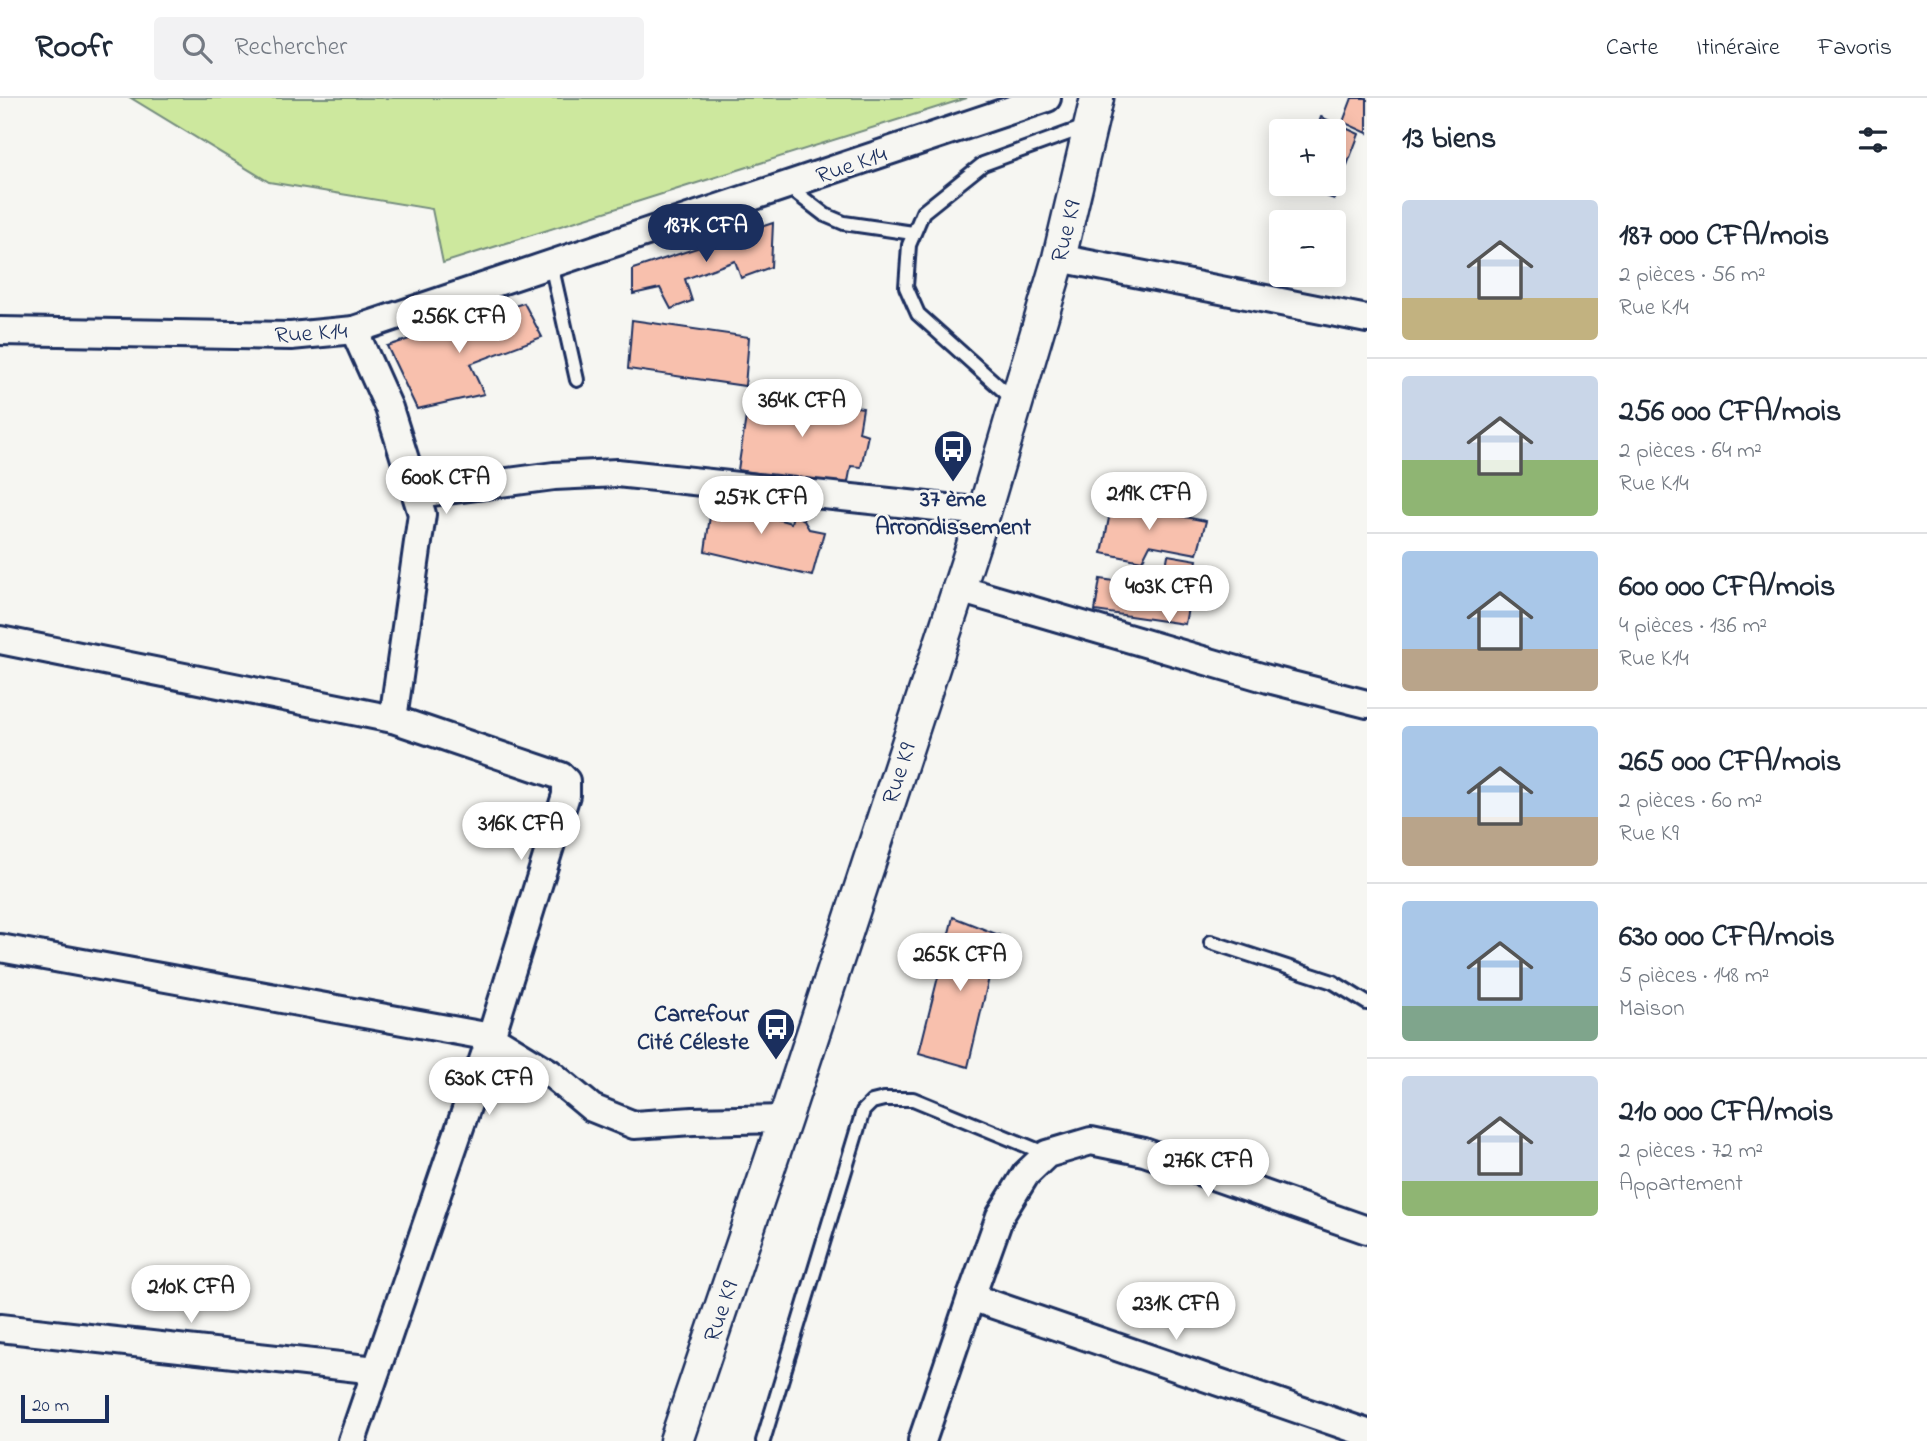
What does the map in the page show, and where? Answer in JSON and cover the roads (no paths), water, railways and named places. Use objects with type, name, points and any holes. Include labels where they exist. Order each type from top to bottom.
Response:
[{"type":"street","name":"Rue K14","points":[[0,331],[291,336],[354,330],[1047,98]]},
{"type":"street","name":"Rue K9","points":[[676,1441],[985,512],[1059,258],[1094,111]]},
{"type":"street","points":[[1059,258],[1367,319]]},
{"type":"street","points":[[354,330],[389,408],[422,514],[393,719]]},
{"type":"street","points":[[417,494],[554,476],[617,472],[985,512]]},
{"type":"street","points":[[959,589],[1268,679],[1367,704]]},
{"type":"street","points":[[0,640],[393,719],[561,775],[566,781],[566,795],[491,1037],[352,1441]]},
{"type":"street","points":[[0,948],[491,1037],[550,1073],[592,1108],[634,1125],[785,1119]]},
{"type":"street","points":[[922,1441],[1000,1216],[1026,1174],[1047,1154],[1091,1141],[1144,1152],[1367,1230]]},
{"type":"street","points":[[971,1297],[1367,1433]]},
{"type":"street","points":[[0,1328],[376,1370]]},
{"type":"lane","points":[[1016,401],[918,314],[906,287],[909,245],[923,212],[983,164],[1094,111]]},
{"type":"lane","points":[[786,186],[825,215],[844,222],[913,233]]},
{"type":"lane","points":[[551,264],[577,380]]},
{"type":"lane","points":[[1211,942],[1333,982],[1367,1003]]},
{"type":"lane","points":[[763,1441],[863,1111],[872,1102],[884,1099],[913,1099],[1047,1154]]},
{"type":"place","name":"37 ème Arrondissement","points":[[953,483]]},
{"type":"place","name":"Carrefour Cité Céleste","points":[[776,1061]]}]
